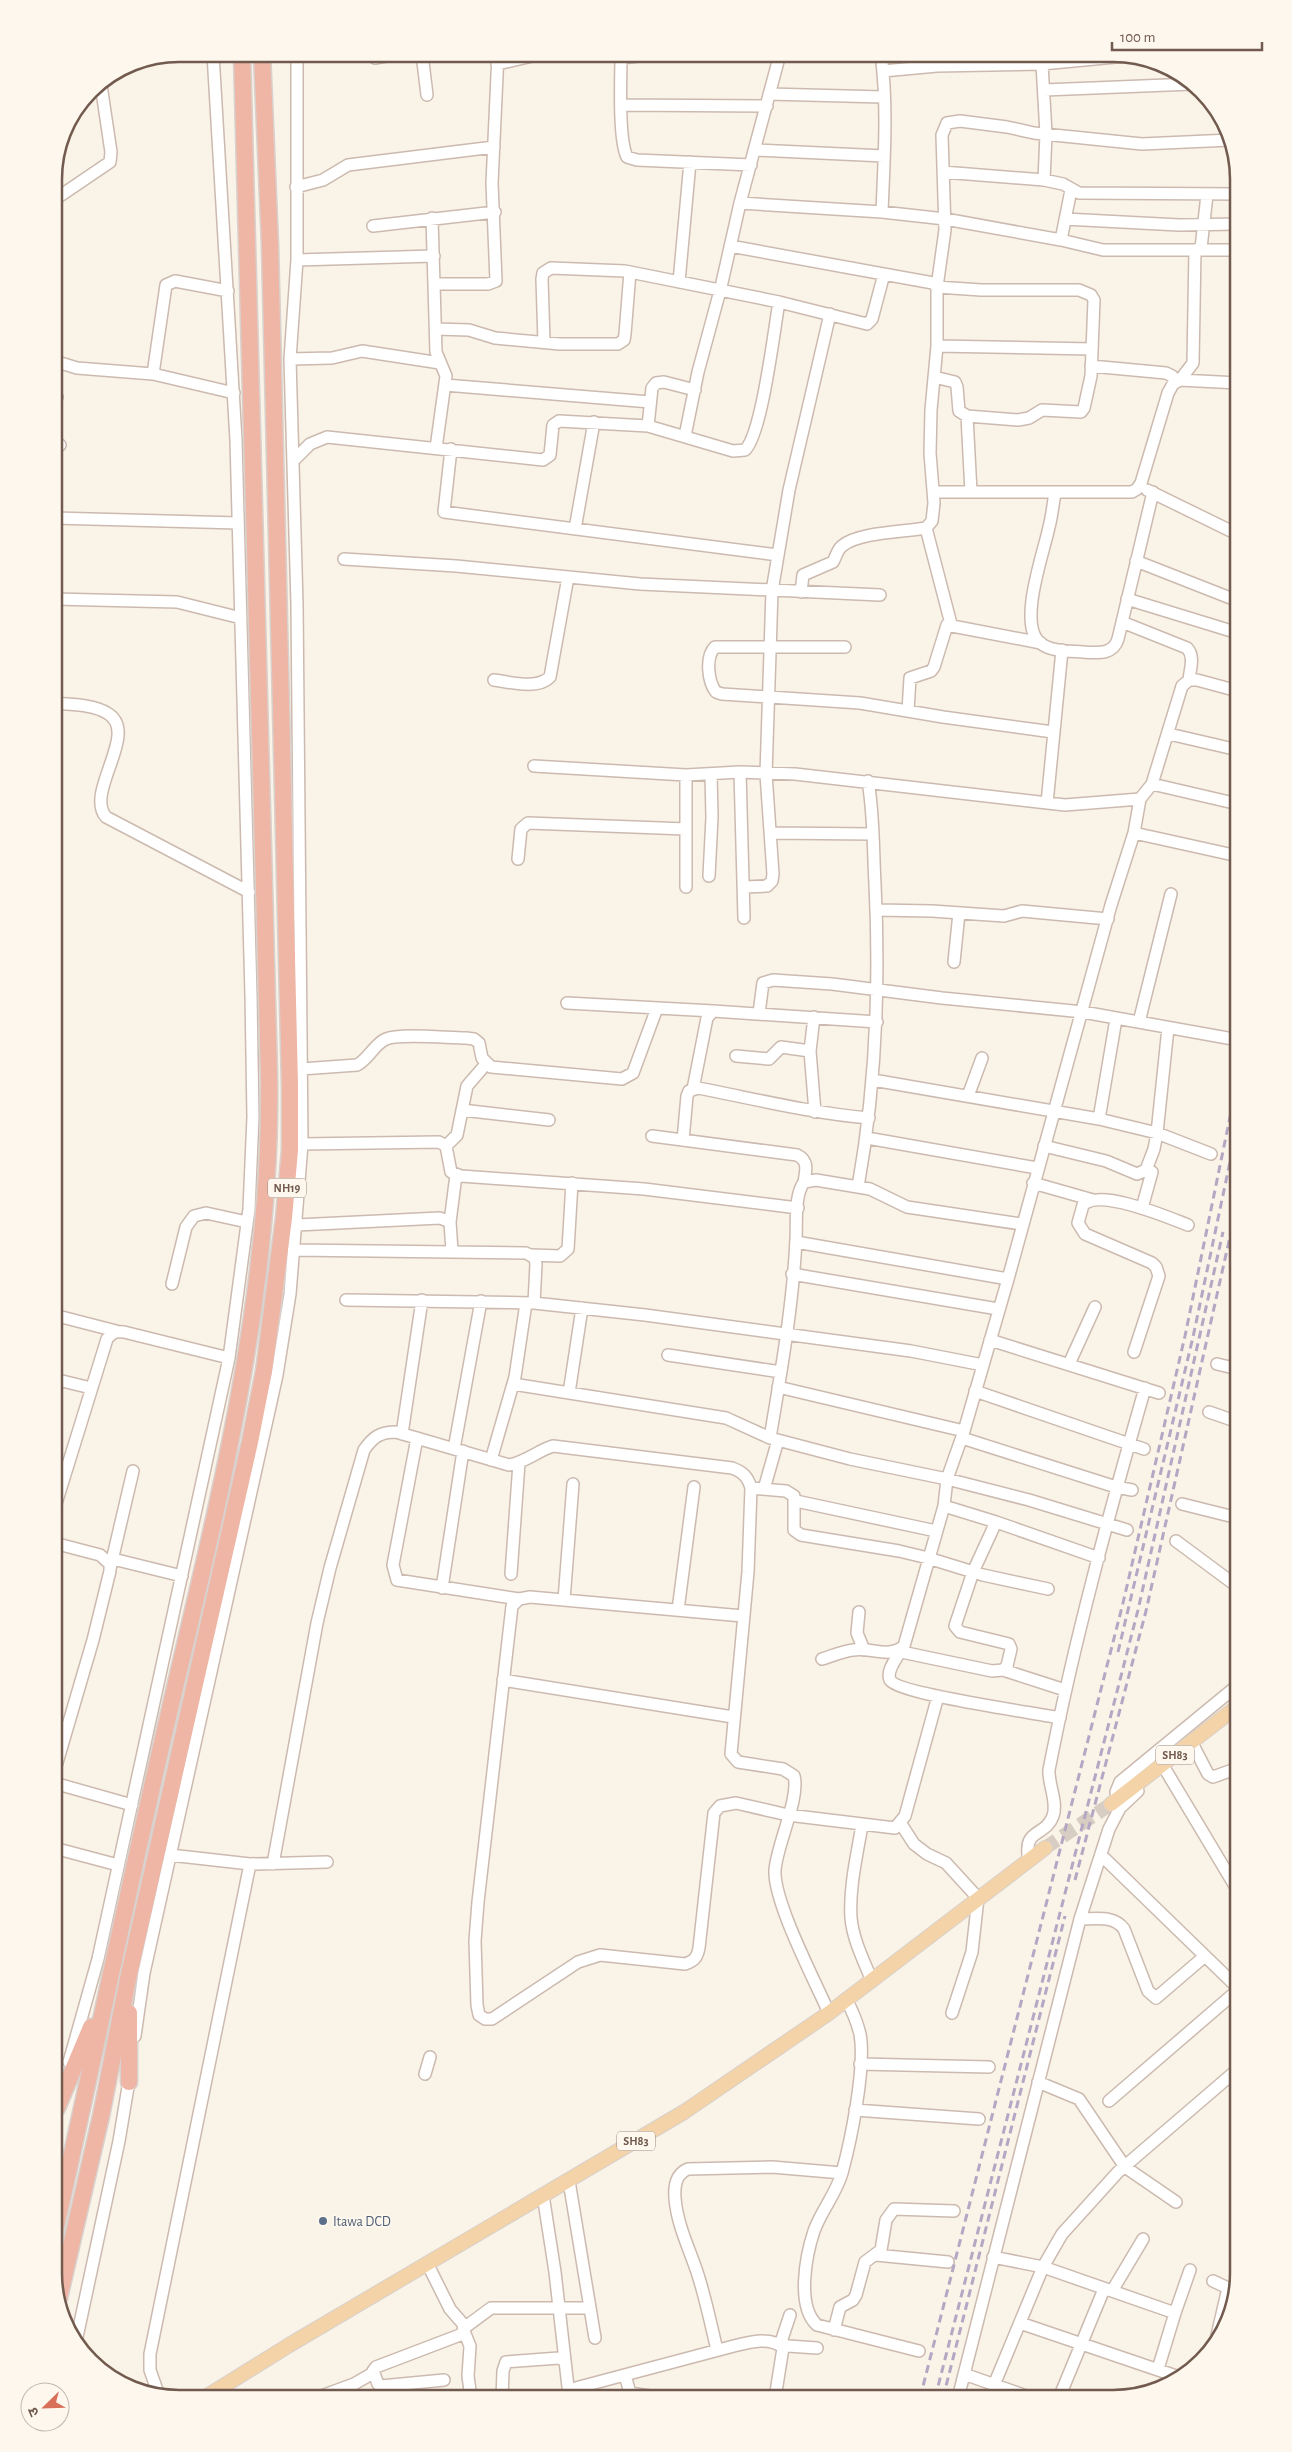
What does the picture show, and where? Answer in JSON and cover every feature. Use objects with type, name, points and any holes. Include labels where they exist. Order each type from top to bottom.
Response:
[{"type":"highway","name":"NH19","points":[[63,2193],[106,1992],[234,1424],[256,1289],[268,1187],[270,1133],[268,1045],[242,62]]},
{"type":"highway","name":"NH19","points":[[63,2281],[101,2116],[128,1979],[255,1416],[276,1288],[290,1150],[270,245],[262,62]]},
{"type":"highway","points":[[128,1979],[130,2082]]},
{"type":"highway","points":[[63,2096],[106,1992]]},
{"type":"main road","name":"SH83","points":[[1114,1801],[1230,1712]]},
{"type":"main road","name":"SH83","points":[[219,2389],[427,2263],[692,2107],[829,2013],[1045,1848]]},
{"type":"street","points":[[63,2086],[98,1959],[229,1358],[247,1222],[253,1117],[249,892],[234,393],[214,62]]},
{"type":"street","points":[[78,2331],[130,2082],[144,1972],[277,1375],[295,1250],[302,1144],[297,604],[290,359],[296,260],[297,62]]},
{"type":"street","points":[[423,62],[427,94]]},
{"type":"street","points":[[435,284],[488,284],[496,281],[495,212],[492,183],[498,62]]},
{"type":"street","points":[[621,62],[621,105],[624,145],[628,156],[637,160],[751,165]]},
{"type":"street","points":[[685,436],[740,204],[778,63]]},
{"type":"street","points":[[882,63],[884,156],[882,212]]},
{"type":"street","points":[[883,71],[937,66],[1053,63]]},
{"type":"street","points":[[1042,64],[1046,134],[1044,180]]},
{"type":"street","points":[[1044,90],[1181,84]]},
{"type":"street","points":[[63,194],[110,162],[111,152],[101,93]]},
{"type":"street","points":[[770,94],[883,97]]},
{"type":"street","points":[[621,105],[767,106]]},
{"type":"street","points":[[801,592],[803,576],[832,562],[838,551],[845,544],[888,532],[926,528],[932,521],[934,492],[930,453],[937,346],[937,287],[944,219],[943,129],[952,121],[1007,127],[1046,134],[1142,144],[1223,140]]},
{"type":"street","points":[[296,187],[323,180],[348,165],[494,147]]},
{"type":"street","points":[[756,150],[884,156]]},
{"type":"street","points":[[680,282],[690,162]]},
{"type":"street","points":[[943,172],[1044,180],[1063,184],[1079,194],[1230,194]]},
{"type":"street","points":[[1061,240],[1071,190]]},
{"type":"street","points":[[1195,250],[1201,248],[1207,194]]},
{"type":"street","points":[[740,204],[882,212],[944,219],[1061,240],[1103,250],[1230,250]]},
{"type":"street","points":[[373,226],[495,212]]},
{"type":"street","points":[[432,218],[436,352],[446,376],[436,448]]},
{"type":"street","points":[[1065,219],[1230,224]]},
{"type":"street","points":[[730,246],[933,283],[937,287],[1088,292],[1094,300],[1091,366],[1084,408],[1081,412],[1042,410],[1029,418],[1018,420],[967,416],[959,411],[958,387],[955,382],[934,377]]},
{"type":"street","points":[[1137,489],[1168,393],[1193,363],[1195,250]]},
{"type":"street","points":[[296,260],[434,256]]},
{"type":"street","points":[[544,342],[542,279],[546,270],[551,268],[583,268],[630,272],[779,302],[862,323],[871,322],[884,274]]},
{"type":"street","points":[[436,329],[469,330],[495,338],[544,342],[618,344],[624,340],[625,334],[630,272]]},
{"type":"street","points":[[153,374],[166,285],[175,281],[228,291]]},
{"type":"street","points":[[293,461],[310,444],[327,437],[543,460],[550,455],[553,425],[559,420],[648,426],[733,451],[745,450],[749,446],[758,419],[779,302]]},
{"type":"street","points":[[744,887],[767,886],[772,881],[766,774],[768,648],[772,591],[789,490],[830,314]]},
{"type":"street","points":[[937,346],[1092,349]]},
{"type":"street","points":[[290,359],[332,358],[362,352],[440,363]]},
{"type":"street","points":[[63,364],[77,368],[153,374],[234,393]]},
{"type":"street","points":[[1091,366],[1166,373],[1178,380],[1230,383]]},
{"type":"street","points":[[648,426],[652,388],[656,383],[664,382],[695,390]]},
{"type":"street","points":[[445,385],[650,402]]},
{"type":"street","points":[[967,416],[972,492]]},
{"type":"street","points":[[575,529],[594,422]]},
{"type":"street","points":[[451,450],[444,512],[778,555]]},
{"type":"street","points":[[934,492],[1132,492],[1137,489],[1152,492],[1230,531]]},
{"type":"street","points":[[908,711],[910,678],[931,671],[934,667],[945,628],[951,624],[993,635],[1041,643],[1062,650],[1105,652],[1113,649],[1116,645],[1122,622],[1152,492]]},
{"type":"street","points":[[1041,643],[1035,637],[1034,632],[1032,592],[1050,526],[1054,493]]},
{"type":"street","points":[[63,518],[238,523]]},
{"type":"street","points":[[926,528],[951,624]]},
{"type":"street","points":[[344,559],[456,566],[640,584],[880,595]]},
{"type":"street","points":[[1136,561],[1230,598]]},
{"type":"street","points":[[494,680],[537,684],[545,682],[550,677],[568,577]]},
{"type":"street","points":[[63,599],[177,602],[241,618]]},
{"type":"street","points":[[1127,599],[1230,631]]},
{"type":"street","points":[[1122,622],[1187,648],[1191,652],[1192,657],[1189,680]]},
{"type":"street","points":[[845,646],[715,647],[711,651],[709,658],[710,681],[716,692],[722,694],[860,703],[1054,732]]},
{"type":"street","points":[[1047,803],[1062,650]]},
{"type":"street","points":[[1060,1718],[938,1696],[896,1686],[891,1682],[889,1674],[899,1652],[904,1646],[944,1506],[948,1479],[1008,1279],[1021,1224],[1134,833],[1140,799],[1152,784],[1169,734],[1182,686],[1189,680],[1197,680],[1230,688]]},
{"type":"street","points":[[63,704],[97,708],[113,717],[118,726],[116,747],[100,799],[101,812],[106,817],[249,892]]},
{"type":"street","points":[[1169,734],[1230,748]]},
{"type":"street","points":[[534,766],[686,775],[740,772],[868,782],[1047,803],[1083,804],[1140,799]]},
{"type":"street","points":[[740,772],[744,918]]},
{"type":"street","points":[[709,876],[712,817],[711,774]]},
{"type":"street","points":[[686,775],[686,886]]},
{"type":"street","points":[[858,1187],[867,1138],[874,1080],[877,1022],[876,910],[872,808],[868,782]]},
{"type":"street","points":[[1152,784],[1230,802]]},
{"type":"street","points":[[518,859],[521,830],[528,823],[686,830]]},
{"type":"street","points":[[770,833],[873,834]]},
{"type":"street","points":[[1134,833],[1230,854]]},
{"type":"street","points":[[1139,1022],[1171,894]]},
{"type":"street","points":[[876,910],[1004,916],[1022,910],[1108,919]]},
{"type":"street","points":[[954,962],[959,914]]},
{"type":"street","points":[[759,1013],[761,988],[767,980],[832,984],[1083,1012],[1230,1038]]},
{"type":"street","points":[[567,1003],[759,1013],[877,1022]]},
{"type":"street","points":[[301,1069],[357,1065],[381,1043],[394,1038],[474,1039],[479,1043],[482,1058],[491,1067],[622,1079],[633,1073],[657,1008]]},
{"type":"street","points":[[683,1140],[687,1096],[693,1089],[707,1018],[713,1011]]},
{"type":"street","points":[[814,1017],[810,1051],[815,1112]]},
{"type":"street","points":[[1099,1119],[1116,1019]]},
{"type":"street","points":[[1044,1146],[1106,1161],[1137,1174],[1146,1170],[1154,1149],[1157,1134],[1168,1028]]},
{"type":"street","points":[[736,1056],[769,1059],[781,1048],[810,1051]]},
{"type":"street","points":[[968,1096],[982,1058]]},
{"type":"street","points":[[446,1146],[457,1135],[467,1086],[486,1064]]},
{"type":"street","points":[[874,1080],[1099,1119],[1157,1134],[1211,1154]]},
{"type":"street","points":[[693,1089],[764,1100],[815,1112],[869,1118]]},
{"type":"street","points":[[462,1110],[549,1120]]},
{"type":"street","points":[[652,1136],[797,1155],[806,1163],[798,1208],[796,1242],[778,1387],[774,1438],[764,1489]]},
{"type":"street","points":[[867,1138],[1037,1168]]},
{"type":"street","points":[[302,1144],[443,1143],[446,1146],[449,1168],[456,1175],[644,1189],[798,1208]]},
{"type":"street","points":[[1142,1208],[1152,1172]]},
{"type":"street","points":[[452,1251],[450,1222],[456,1175]]},
{"type":"street","points":[[804,1182],[816,1180],[858,1187],[880,1193],[896,1204],[907,1207],[1021,1224]]},
{"type":"street","points":[[295,1250],[452,1251],[560,1256],[568,1250],[572,1183]]},
{"type":"street","points":[[1033,1183],[1093,1200],[1142,1208],[1188,1225]]},
{"type":"street","points":[[1093,1200],[1083,1205],[1078,1223],[1080,1230],[1085,1234],[1152,1263],[1159,1271],[1134,1352]]},
{"type":"street","points":[[172,1284],[186,1227],[194,1216],[206,1213],[247,1222]]},
{"type":"street","points":[[297,1225],[440,1218],[450,1222]]},
{"type":"street","points":[[796,1242],[1008,1279]]},
{"type":"street","points":[[491,1460],[513,1384],[530,1303],[536,1264],[530,1255]]},
{"type":"street","points":[[792,1274],[998,1309]]},
{"type":"street","points":[[346,1300],[481,1301],[582,1308],[911,1351],[983,1365]]},
{"type":"street","points":[[402,1434],[422,1300]]},
{"type":"street","points":[[442,1588],[458,1450],[481,1301]]},
{"type":"street","points":[[1069,1364],[1095,1307]]},
{"type":"street","points":[[569,1393],[582,1308]]},
{"type":"street","points":[[63,1317],[229,1358]]},
{"type":"street","points":[[63,1481],[107,1339],[116,1331]]},
{"type":"street","points":[[990,1340],[1159,1393]]},
{"type":"street","points":[[668,1355],[781,1372]]},
{"type":"street","points":[[1217,1364],[1230,1367]]},
{"type":"street","points":[[63,1381],[92,1388]]},
{"type":"street","points":[[513,1384],[726,1418],[774,1438],[850,1459],[948,1479],[1029,1500],[1127,1530]]},
{"type":"street","points":[[778,1387],[963,1434],[1116,1487],[1132,1490]]},
{"type":"street","points":[[1029,1860],[1028,1841],[1052,1818],[1054,1809],[1048,1779],[1065,1690],[1116,1487],[1145,1388]]},
{"type":"street","points":[[975,1391],[1144,1449]]},
{"type":"street","points":[[1210,1412],[1230,1419]]},
{"type":"street","points":[[273,1864],[317,1623],[330,1568],[364,1450],[372,1438],[384,1432],[402,1434],[509,1465],[519,1463],[540,1450],[553,1446],[732,1468],[748,1478],[751,1488],[748,1572],[730,1745],[734,1759],[738,1762],[783,1769],[794,1776],[796,1782],[776,1867],[776,1884],[784,1910],[829,2013]]},
{"type":"street","points":[[417,1438],[393,1565],[394,1574],[398,1580],[519,1600],[530,1597],[743,1616]]},
{"type":"street","points":[[511,1574],[519,1463]]},
{"type":"street","points":[[63,1742],[93,1640],[133,1471]]},
{"type":"street","points":[[564,1600],[573,1484]]},
{"type":"street","points":[[678,1610],[694,1487]]},
{"type":"street","points":[[751,1488],[786,1491],[794,1496],[796,1501],[794,1525],[797,1534],[928,1558],[973,1572],[1048,1589]]},
{"type":"street","points":[[796,1501],[936,1532]]},
{"type":"street","points":[[1182,1504],[1230,1516]]},
{"type":"street","points":[[944,1506],[1099,1558]]},
{"type":"street","points":[[996,1522],[973,1572],[955,1626],[960,1632],[1009,1644],[1011,1649],[1007,1666],[1003,1670]]},
{"type":"street","points":[[1176,1541],[1230,1581]]},
{"type":"street","points":[[63,1545],[100,1555],[111,1565],[182,1576]]},
{"type":"street","points":[[519,1600],[512,1606],[510,1617],[474,1941],[477,2005],[479,2015],[485,2019],[492,2018],[578,1962],[589,1958],[600,1955],[684,1964],[693,1962],[698,1957],[700,1948],[714,1813],[720,1806],[736,1803],[788,1815],[862,1825],[895,1828],[901,1824],[917,1778],[938,1696]]},
{"type":"street","points":[[859,1612],[857,1633],[864,1650]]},
{"type":"street","points":[[822,1659],[854,1649],[889,1653],[899,1652],[992,1671],[1003,1670],[1065,1690]]},
{"type":"street","points":[[503,1680],[733,1717]]},
{"type":"street","points":[[1114,1801],[1120,1782],[1230,1692]]},
{"type":"street","points":[[960,2390],[1080,1919],[1109,1829],[1120,1808],[1165,1769],[1230,1719]]},
{"type":"street","points":[[1194,1747],[1208,1774],[1213,1777],[1230,1771]]},
{"type":"street","points":[[1165,1769],[1230,1878]]},
{"type":"street","points":[[63,1786],[132,1806]]},
{"type":"street","points":[[901,1824],[914,1844],[927,1854],[946,1863],[978,1898],[970,1961],[952,2013]]},
{"type":"street","points":[[862,1825],[851,1898],[851,1919],[855,1938],[872,1980]]},
{"type":"street","points":[[63,1850],[118,1865]]},
{"type":"street","points":[[170,1855],[250,1864],[327,1862]]},
{"type":"street","points":[[1101,1855],[1230,1981]]},
{"type":"street","points":[[156,2387],[150,2370],[150,2354],[250,1864]]},
{"type":"street","points":[[1080,1919],[1109,1919],[1120,1924],[1124,1929],[1148,1991],[1156,1998],[1205,1956]]},
{"type":"street","points":[[1109,2101],[1230,1996]]},
{"type":"street","points":[[846,1999],[860,2035],[860,2064],[855,2110],[842,2173],[814,2232],[807,2257],[805,2296],[812,2321],[817,2325],[918,2351]]},
{"type":"street","points":[[425,2074],[430,2057]]},
{"type":"street","points":[[860,2064],[989,2067]]},
{"type":"street","points":[[994,2385],[1043,2267],[1062,2234],[1125,2166],[1230,2076]]},
{"type":"street","points":[[1038,2082],[1078,2098],[1125,2166],[1176,2202]]},
{"type":"street","points":[[855,2110],[979,2119]]},
{"type":"street","points":[[717,2350],[707,2304],[678,2217],[675,2197],[677,2178],[680,2172],[688,2169],[750,2166],[842,2173]]},
{"type":"street","points":[[569,2181],[595,2338]]},
{"type":"street","points":[[543,2195],[568,2389]]},
{"type":"street","points":[[834,2330],[840,2307],[853,2300],[856,2295],[865,2262],[876,2255],[882,2246],[886,2220],[894,2209],[954,2211]]},
{"type":"street","points":[[1062,2390],[1108,2290],[1143,2239]]},
{"type":"street","points":[[876,2255],[948,2262]]},
{"type":"street","points":[[993,2257],[1043,2267],[1175,2313]]},
{"type":"street","points":[[427,2263],[450,2309],[460,2320],[470,2346],[468,2376],[470,2389]]},
{"type":"street","points":[[1158,2369],[1190,2270]]},
{"type":"street","points":[[1213,2281],[1228,2288],[1222,2315]]},
{"type":"street","points":[[444,2380],[381,2386],[374,2374],[376,2367],[460,2335],[464,2329],[491,2308],[590,2308]]},
{"type":"street","points":[[776,2390],[783,2348],[782,2339],[790,2315]]},
{"type":"street","points":[[1020,2323],[1171,2374]]},
{"type":"street","points":[[583,2389],[626,2375],[754,2342],[773,2341],[783,2348]]},
{"type":"street","points":[[783,2348],[788,2346],[817,2348]]},
{"type":"street","points":[[502,2389],[502,2371],[506,2362],[559,2358],[564,2362]]},
{"type":"street","points":[[341,2389],[374,2374]]},
{"type":"street","points":[[964,2374],[1008,2390]]},
{"type":"street","points":[[626,2375],[629,2389]]},
{"type":"tunnel","points":[[1045,1848],[1111,1804]]},
{"type":"railway","points":[[922,2390],[1123,1603],[1185,1336],[1230,1117]]},
{"type":"railway","points":[[1118,1652],[1193,1337],[1230,1162]]},
{"type":"railway","points":[[937,2390],[1138,1610],[1223,1232]]},
{"type":"railway","points":[[1075,1880],[1146,1611],[1230,1237]]},
{"type":"railway","points":[[945,2390],[1065,1916]]},
{"type":"place","name":"Itawa DCD","points":[[323,2221]]}]
